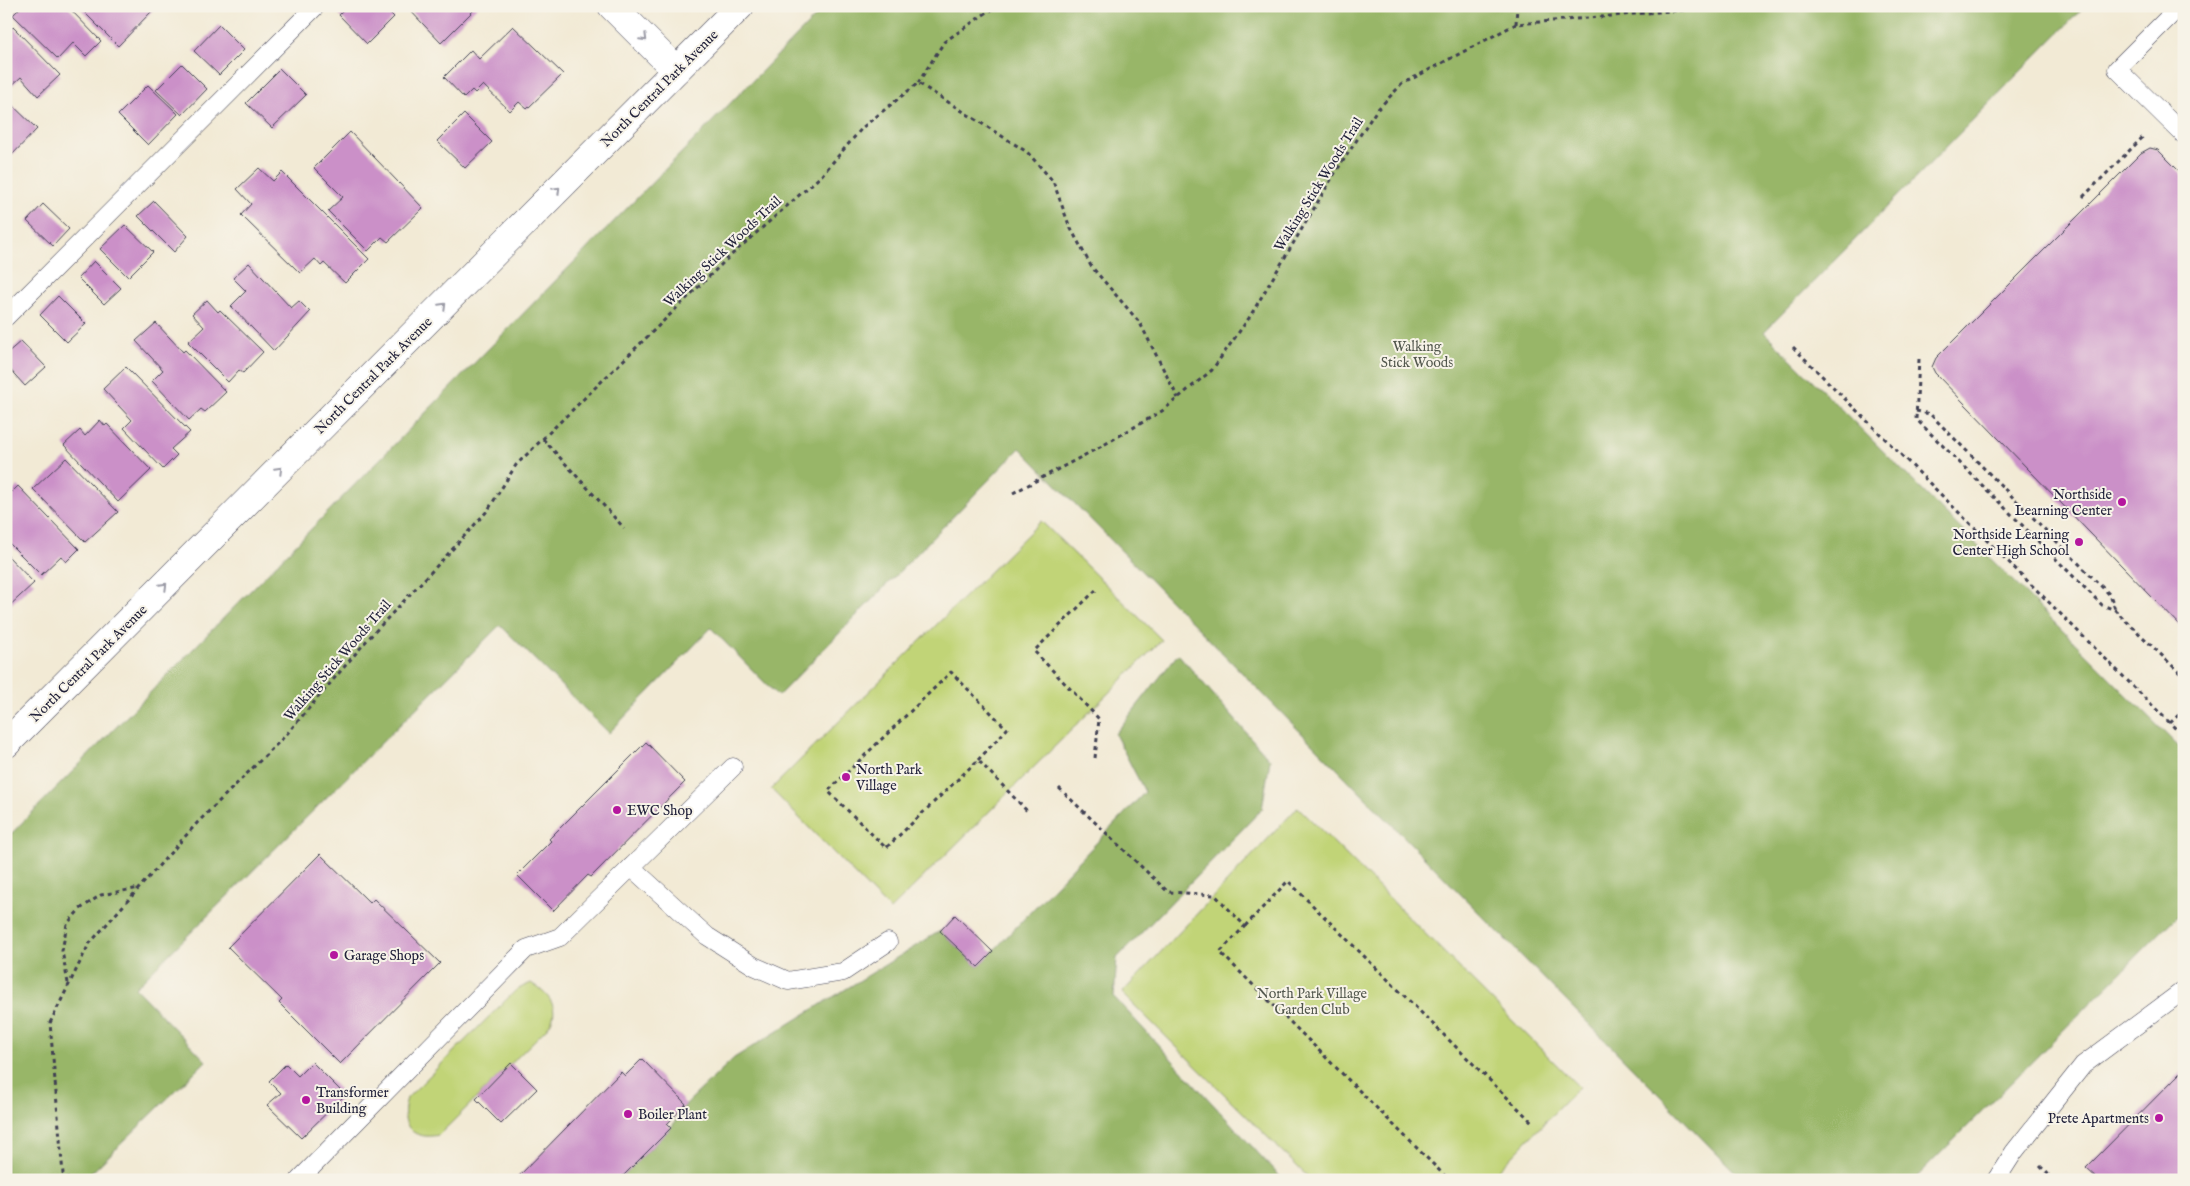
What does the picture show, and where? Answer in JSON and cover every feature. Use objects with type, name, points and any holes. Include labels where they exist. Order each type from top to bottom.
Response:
[{"type":"street","points":[[612,6],[676,70]]},
{"type":"street","name":"North Central Park Avenue","points":[[6,744],[740,6]]},
{"type":"lane","points":[[6,317],[316,6]]},
{"type":"lane","points":[[2180,6],[2117,69],[2184,135]]},
{"type":"lane","points":[[299,1180],[526,949],[560,937],[733,767]]},
{"type":"lane","points":[[631,867],[707,936],[754,966],[788,981],[843,972],[888,942]]},
{"type":"lane","points":[[1996,1180],[2014,1152],[2083,1065],[2184,990]]},
{"type":"path","name":"Walking Stick Woods Trail","points":[[69,1180],[63,1174],[50,1023],[68,983],[89,944],[198,822],[286,735],[368,639],[481,517],[516,465],[729,257],[821,176],[863,126],[918,83],[944,42],[986,13],[1000,6]]},
{"type":"path","points":[[1516,24],[1517,6]]},
{"type":"path","name":"Walking Stick Woods Trail","points":[[1013,493],[1100,447],[1162,411],[1212,370],[1249,318],[1335,173],[1376,111],[1402,84],[1516,24],[1683,10],[1690,6]]},
{"type":"path","points":[[918,83],[1027,152],[1053,181],[1069,225],[1091,266],[1140,323],[1178,398]]},
{"type":"path","points":[[2083,198],[2147,133]]},
{"type":"path","points":[[1793,347],[2184,737]]},
{"type":"path","points":[[1919,359],[1916,420],[2102,605],[2115,610],[2184,677]]},
{"type":"path","points":[[1916,411],[1930,414],[2110,595],[2115,610]]},
{"type":"path","points":[[543,439],[624,528]]},
{"type":"path","points":[[1095,758],[1099,719],[1034,651],[1096,590]]},
{"type":"path","points":[[951,672],[1008,728],[978,760],[886,848],[828,791],[951,672]]},
{"type":"path","points":[[2170,723],[2184,710]]},
{"type":"path","points":[[978,760],[1029,813]]},
{"type":"path","points":[[1059,788],[1168,892],[1215,895],[1245,926]]},
{"type":"path","points":[[1449,1180],[1220,952],[1288,881],[1532,1122]]},
{"type":"path","points":[[68,983],[62,952],[67,924],[80,909],[101,895],[139,888]]},
{"type":"green space","name":"Walking Stick Woods","points":[[826,6],[2085,6],[1764,332],[2184,752],[2184,909],[1914,1180],[1743,1180],[1020,448],[778,696],[711,628],[609,733],[500,625],[135,988],[206,1061],[84,1180],[6,1180],[6,839]]},
{"type":"green space","points":[[1041,521],[1162,640],[890,910],[771,789]]},
{"type":"green space","points":[[1178,654],[1270,760],[1262,809],[1117,958],[1114,997],[1283,1180],[619,1180],[671,1128],[686,1104],[734,1058],[940,931],[978,967],[1145,792],[1115,734]]},
{"type":"green space","name":"North Park Village Garden Club","points":[[1298,807],[1579,1087],[1489,1180],[1311,1180],[1122,993]]},
{"type":"green space","points":[[531,983],[543,992],[551,1002],[554,1014],[547,1028],[439,1135],[429,1136],[414,1133],[406,1123],[405,1107],[407,1098],[516,990]]},
{"type":"building","points":[[22,6],[67,6],[101,41],[86,56],[73,43],[58,59],[13,15]]},
{"type":"building","points":[[78,6],[149,6],[153,10],[118,46]]},
{"type":"building","points":[[348,6],[383,6],[394,17],[367,44],[339,15]]},
{"type":"building","points":[[406,6],[478,6],[441,43]]},
{"type":"building","points":[[219,25],[244,50],[219,75],[194,51]]},
{"type":"building","points":[[6,26],[10,30],[13,27],[60,75],[38,96],[21,77],[8,89],[6,86]]},
{"type":"building","points":[[513,26],[563,74],[527,109],[519,102],[510,111],[483,85],[475,93],[472,90],[464,98],[444,77],[471,50],[479,59]]},
{"type":"building","points":[[182,64],[207,89],[182,115],[156,90]]},
{"type":"building","points":[[280,69],[306,95],[272,128],[246,103]]},
{"type":"building","points":[[148,85],[178,114],[148,145],[118,115]]},
{"type":"building","points":[[6,99],[37,129],[8,159],[6,157]]},
{"type":"building","points":[[464,114],[492,142],[465,168],[437,141]]},
{"type":"building","points":[[350,132],[423,208],[388,242],[382,237],[368,251],[328,211],[343,197],[314,168]]},
{"type":"building","name":"Northside Learning Center","points":[[2150,148],[2158,150],[2184,176],[2184,630],[1935,373],[1932,367],[1936,358],[2141,153]]},
{"type":"building","points":[[259,168],[273,181],[282,172],[369,259],[345,283],[324,263],[321,266],[315,259],[300,273],[241,215],[251,204],[237,189]]},
{"type":"building","points":[[154,201],[188,236],[174,252],[138,216]]},
{"type":"building","points":[[43,204],[69,229],[53,246],[27,221]]},
{"type":"building","points":[[125,225],[153,252],[128,277],[100,249]]},
{"type":"building","points":[[94,261],[121,288],[104,304],[78,278]]},
{"type":"building","points":[[249,263],[291,308],[299,301],[310,312],[274,351],[231,306],[246,291],[233,278]]},
{"type":"building","points":[[58,296],[86,324],[67,342],[40,315]]},
{"type":"building","points":[[207,300],[218,312],[220,310],[263,352],[243,373],[239,370],[228,382],[188,342],[204,327],[192,314]]},
{"type":"building","points":[[156,323],[183,352],[185,350],[226,392],[205,412],[201,409],[189,420],[152,381],[163,370],[136,341]]},
{"type":"building","points":[[21,341],[46,367],[25,386],[6,365],[6,354]]},
{"type":"building","points":[[126,367],[190,432],[171,449],[177,455],[163,469],[124,428],[132,420],[103,389]]},
{"type":"building","points":[[100,420],[105,426],[107,424],[151,470],[118,502],[64,445],[80,430],[85,436]]},
{"type":"building","points":[[66,458],[118,512],[85,542],[33,489]]},
{"type":"building","points":[[18,486],[79,549],[66,562],[61,556],[41,575],[6,540],[6,498]]},
{"type":"building","points":[[6,554],[34,583],[6,609]]},
{"type":"building","name":"EWC Shop","points":[[646,742],[685,782],[591,877],[588,875],[553,911],[517,875],[551,841],[549,839]]},
{"type":"building","name":"Garage Shops","points":[[320,854],[370,903],[374,899],[440,963],[340,1064],[279,1003],[282,1000],[228,947]]},
{"type":"building","points":[[955,915],[993,952],[978,967],[940,931]]},
{"type":"building","name":"Boiler Plant","points":[[642,1059],[686,1104],[667,1124],[671,1128],[619,1180],[515,1180],[621,1072],[625,1076]]},
{"type":"building","name":"Transformer Building","points":[[312,1062],[345,1095],[301,1138],[267,1105],[281,1093],[269,1081],[286,1064],[298,1076]]},
{"type":"building","points":[[511,1063],[537,1089],[501,1124],[476,1099]]},
{"type":"building","name":"Prete Apartments","points":[[2184,1069],[2184,1180],[2099,1180],[2086,1168]]},
{"type":"place","name":"Northside Learning Center","points":[[2122,502]]},
{"type":"place","name":"Northside Learning Center High School","points":[[2079,542]]},
{"type":"place","name":"North Park Village","points":[[846,777]]},
{"type":"place","name":"EWC Shop","points":[[617,810]]},
{"type":"place","name":"Garage Shops","points":[[334,955]]},
{"type":"place","name":"Transformer Building","points":[[306,1100]]},
{"type":"place","name":"Boiler Plant","points":[[628,1114]]},
{"type":"place","name":"Prete Apartments","points":[[2159,1118]]}]
